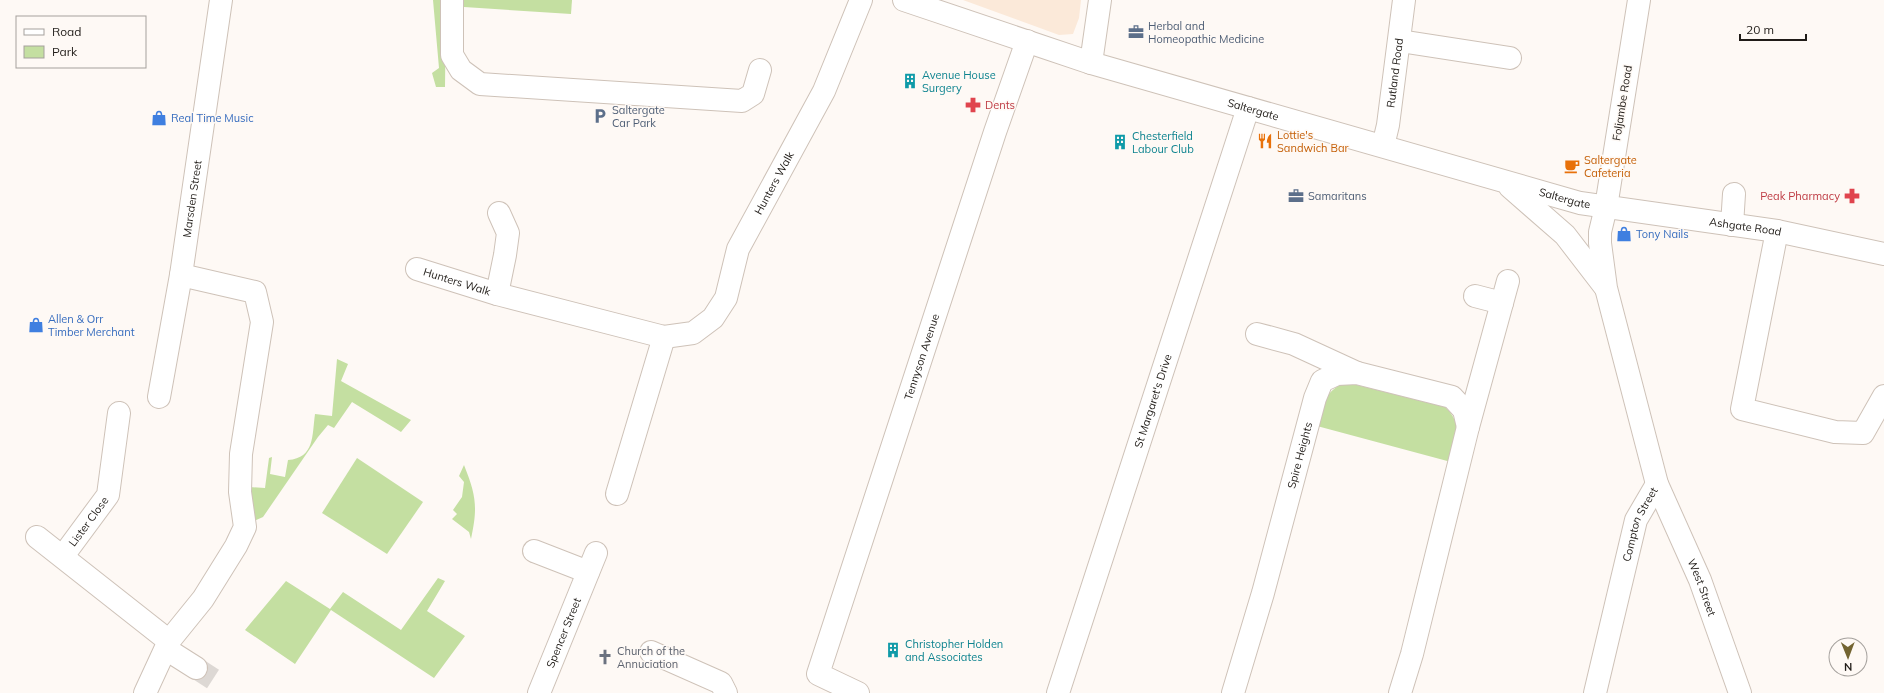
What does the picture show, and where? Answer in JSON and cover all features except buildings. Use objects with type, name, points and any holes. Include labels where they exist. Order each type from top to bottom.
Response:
[{"type":"street","name":"Marsden Street","points":[[159,397],[181,274],[221,0]]},
{"type":"street","points":[[452,0],[452,56],[461,70],[480,84],[742,100],[752,94],[760,70]]},
{"type":"street","name":"Hunters Walk","points":[[417,269],[497,294],[664,337],[694,333],[713,318],[726,298],[738,249],[824,91],[861,0]]},
{"type":"street","name":"Saltergate","points":[[904,0],[1091,63],[1349,138],[1383,146],[1505,183],[1580,203],[1606,207]]},
{"type":"street","points":[[1091,63],[1100,0]]},
{"type":"street","name":"Rutland Road","points":[[1383,146],[1388,125],[1400,41],[1404,0]]},
{"type":"street","name":"Foljambe Road","points":[[1606,207],[1638,0]]},
{"type":"street","name":"Tennyson Avenue","points":[[858,693],[818,674],[995,132],[1027,41]]},
{"type":"street","points":[[1400,41],[1510,58]]},
{"type":"street","name":"St Margaret's Drive","points":[[1058,693],[1248,108]]},
{"type":"street","name":"Compton Street","points":[[1505,183],[1566,235],[1606,288]]},
{"type":"street","points":[[1732,225],[1734,194]]},
{"type":"street","name":"Ashgate Road","points":[[1606,207],[1777,231],[1884,254]]},
{"type":"street","name":"Compton Street","points":[[1595,693],[1636,520],[1657,484],[1606,288],[1600,232],[1606,207]]},
{"type":"street","name":"Hunters Walk","points":[[497,294],[506,255],[508,234],[499,213]]},
{"type":"street","points":[[1777,231],[1742,409],[1835,432],[1863,433],[1884,396]]},
{"type":"street","points":[[145,693],[168,645],[203,599],[236,546],[245,528],[240,492],[241,454],[262,322],[255,292],[181,274]]},
{"type":"street","points":[[1400,693],[1412,654],[1468,427],[1508,281]]},
{"type":"street","points":[[1475,296],[1502,303]]},
{"type":"street","points":[[1257,334],[1294,344],[1357,373]]},
{"type":"street","points":[[617,494],[664,337]]},
{"type":"street","name":"Spire Heights","points":[[1233,693],[1263,593],[1314,398],[1322,381],[1337,374],[1357,373],[1452,397],[1464,410],[1468,427]]},
{"type":"street","name":"Lister Close","points":[[63,556],[108,494],[119,413]]},
{"type":"street","name":"West Street","points":[[1657,484],[1700,580],[1740,693]]},
{"type":"street","name":"Lister Close","points":[[37,537],[63,556],[196,668]]},
{"type":"street","name":"Spencer Street","points":[[534,551],[592,563],[540,693]]},
{"type":"street","points":[[651,652],[721,683],[726,693]]},
{"type":"shaded area","points":[[963,0],[1081,0],[1079,18],[1073,34],[1059,35]]},
{"type":"green space","points":[[433,0],[446,0],[445,87],[436,87],[432,73],[439,68]]},
{"type":"green space","points":[[464,0],[572,0],[571,14],[464,7]]},
{"type":"green space","points":[[337,359],[348,364],[341,381],[411,420],[401,432],[352,402],[334,428],[328,425],[318,437],[263,517],[254,521],[249,487],[265,488],[269,458],[272,457],[270,474],[285,477],[288,460],[303,455],[308,450],[312,437],[315,414],[332,416]]},
{"type":"green space","points":[[1342,384],[1353,384],[1445,407],[1455,420],[1457,426],[1451,462],[1317,426],[1322,407],[1327,396],[1336,387]]},
{"type":"green space","points":[[357,458],[423,502],[387,554],[322,513]]},
{"type":"green space","points":[[464,465],[475,501],[475,518],[471,539],[469,532],[452,519],[457,514],[453,510],[462,497],[464,482],[459,476]]},
{"type":"green space","points":[[438,578],[445,581],[427,611],[465,636],[434,678],[331,610],[295,664],[245,630],[286,581],[330,609],[343,592],[401,630]]},
{"type":"tunnel","points":[[196,668],[213,679]]},
{"type":"place","name":"Herbal and Homeopathic Medicine","points":[[1136,32]]},
{"type":"place","name":"Avenue House Surgery","points":[[910,81]]},
{"type":"place","name":"Dents","points":[[973,105]]},
{"type":"place","name":"Saltergate Car Park","points":[[600,116]]},
{"type":"place","name":"Real Time Music","points":[[159,118]]},
{"type":"place","name":"Lottie's Sandwich Bar","points":[[1265,141]]},
{"type":"place","name":"Chesterfield Labour Club","points":[[1120,142]]},
{"type":"place","name":"Saltergate Cafeteria","points":[[1572,166]]},
{"type":"place","name":"Samaritans","points":[[1296,196]]},
{"type":"place","name":"Peak Pharmacy","points":[[1852,196]]},
{"type":"place","name":"Tony Nails","points":[[1624,234]]},
{"type":"place","name":"Allen & Orr Timber Merchant","points":[[36,325]]},
{"type":"place","name":"Christopher Holden and Associates","points":[[893,650]]},
{"type":"place","name":"Church of the Annuciation","points":[[605,657]]}]
